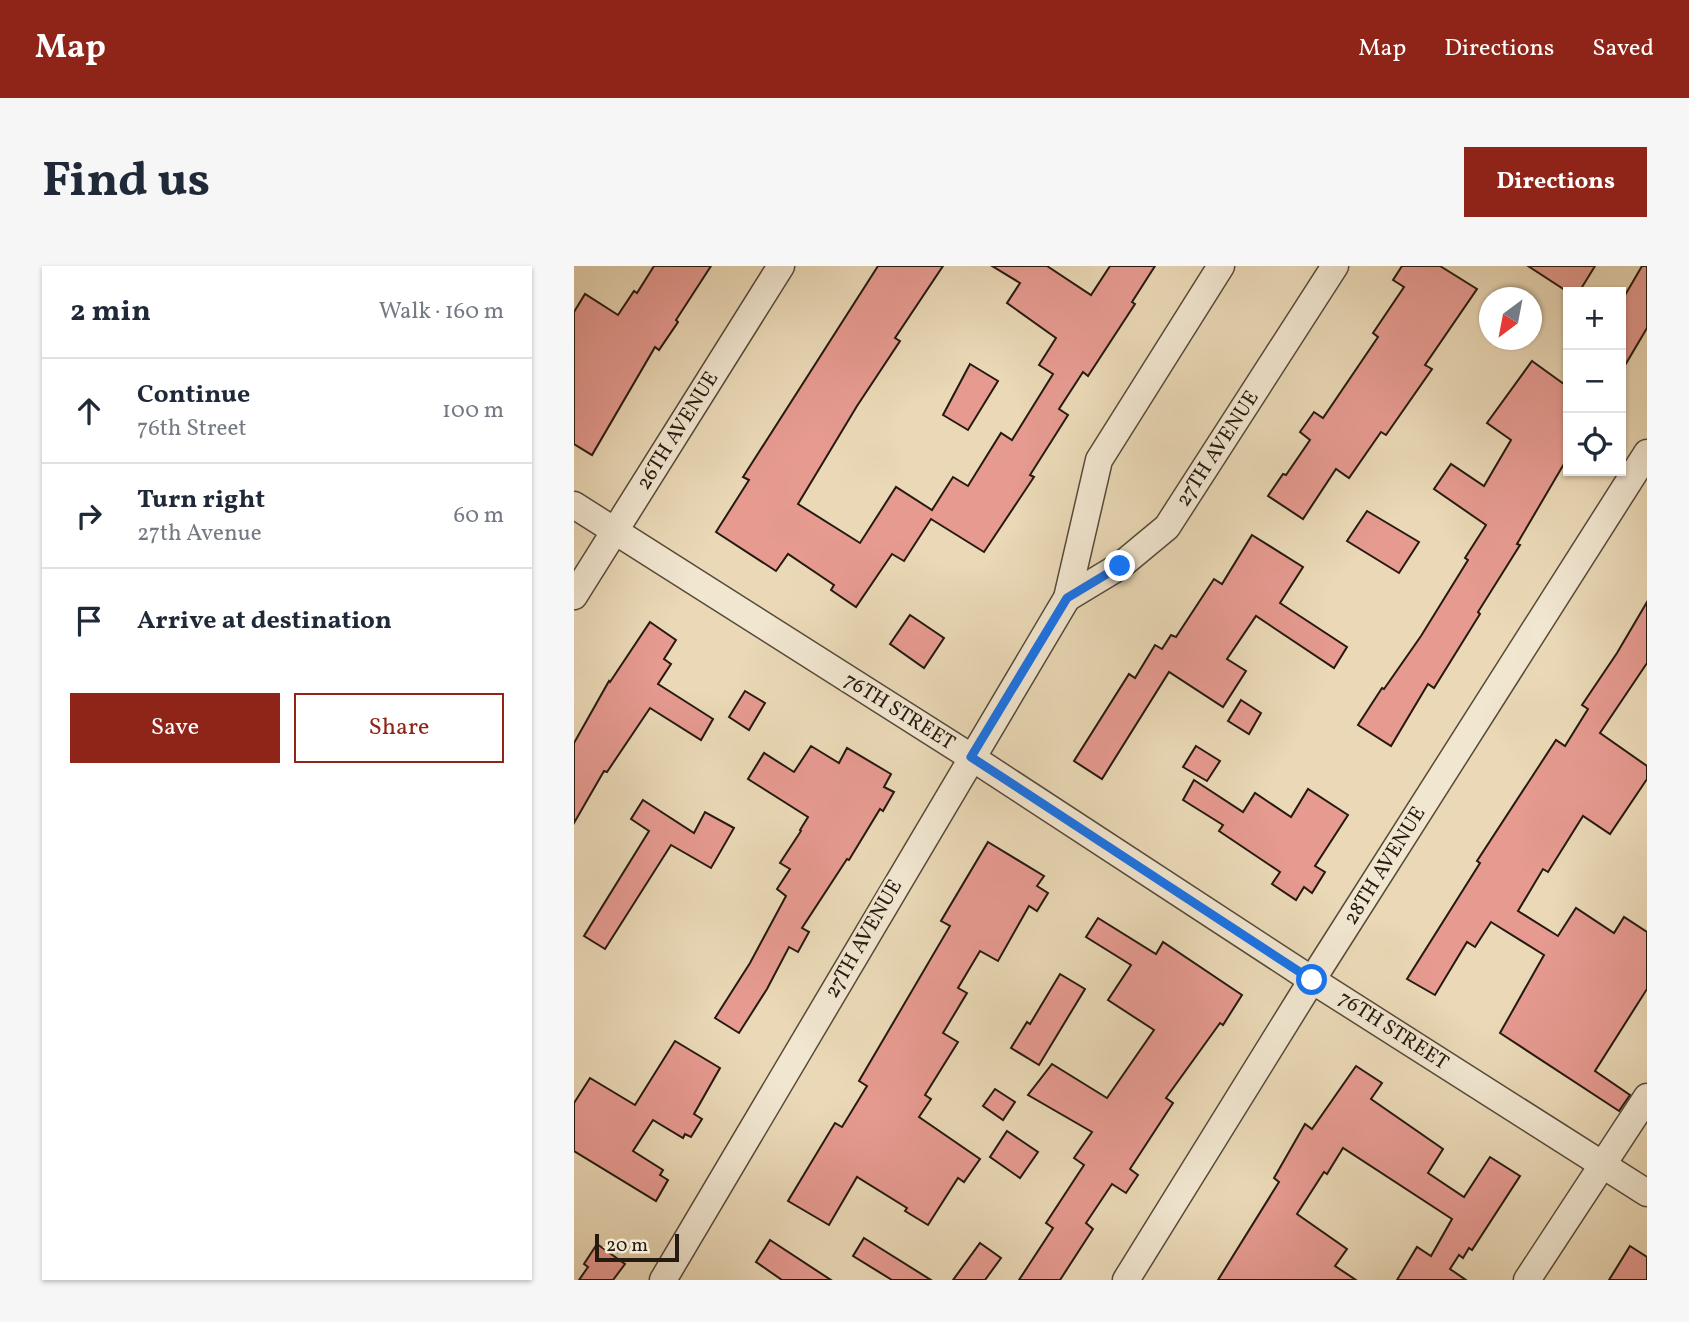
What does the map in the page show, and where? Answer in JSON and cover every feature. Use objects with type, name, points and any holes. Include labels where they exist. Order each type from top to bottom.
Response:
[{"type":"street","name":"26TH AVENUE","points":[[574,596],[781,266]]},
{"type":"street","name":"27TH AVENUE","points":[[663,1280],[1067,598],[1099,460],[1221,266]]},
{"type":"street","name":"27TH AVENUE","points":[[1067,598],[1120,566],[1167,527],[1335,266]]},
{"type":"street","name":"28TH AVENUE","points":[[1126,1280],[1312,980],[1647,453]]},
{"type":"street","name":"76TH STREET","points":[[574,506],[971,757],[1312,980],[1647,1193]]},
{"type":"street","points":[[1527,1280],[1647,1097]]},
{"type":"building","points":[[654,266],[711,266],[659,350],[655,347],[592,455],[574,444],[574,312],[585,294],[618,315],[634,291],[637,293]]},
{"type":"building","points":[[878,266],[943,266],[895,338],[900,341],[798,504],[860,543],[896,487],[932,510],[953,477],[968,486],[1001,433],[1012,440],[1053,374],[1039,365],[1056,338],[1007,303],[1020,283],[992,266],[1047,266],[1091,295],[1110,266],[1155,266],[1132,302],[1135,304],[1088,376],[1083,372],[1059,409],[1068,415],[1030,475],[1034,477],[984,552],[931,519],[904,561],[892,554],[856,607],[831,590],[834,585],[788,554],[776,571],[716,532],[749,480],[743,477]]},
{"type":"building","points":[[1402,266],[1440,266],[1477,289],[1425,365],[1432,369],[1386,435],[1381,432],[1349,478],[1336,469],[1303,519],[1268,496],[1310,440],[1300,432],[1314,412],[1323,418],[1378,337],[1373,333],[1404,287],[1393,280]]},
{"type":"building","points":[[1528,266],[1595,266],[1582,287],[1563,289]]},
{"type":"building","points":[[1642,266],[1647,266],[1647,328],[1626,364],[1626,350],[1626,293]]},
{"type":"building","points":[[1532,361],[1563,383],[1563,466],[1517,544],[1520,545],[1478,612],[1480,614],[1434,688],[1428,684],[1391,746],[1358,725],[1421,636],[1468,560],[1465,558],[1486,525],[1434,489],[1451,464],[1484,486],[1511,440],[1487,423]]},
{"type":"building","points":[[970,364],[998,381],[968,430],[943,415]]},
{"type":"building","points":[[1367,511],[1419,542],[1399,573],[1347,541]]},
{"type":"building","points":[[1252,535],[1303,567],[1280,603],[1347,647],[1334,668],[1256,616],[1227,659],[1246,671],[1223,707],[1169,672],[1102,779],[1074,761],[1129,674],[1135,678],[1155,645],[1162,649],[1171,635],[1176,637],[1214,579],[1222,584]]},
{"type":"building","points":[[1647,602],[1647,663],[1600,733],[1647,766],[1647,779],[1610,834],[1583,816],[1548,872],[1543,869],[1518,911],[1558,936],[1576,908],[1614,933],[1624,917],[1647,932],[1647,989],[1595,1071],[1630,1095],[1619,1111],[1500,1033],[1544,955],[1491,922],[1475,947],[1467,942],[1435,995],[1407,979],[1480,863],[1477,861],[1556,740],[1565,746],[1588,709],[1582,705]]},
{"type":"building","points":[[910,615],[944,638],[924,668],[890,644]]},
{"type":"building","points":[[650,622],[676,640],[664,659],[671,664],[658,684],[713,719],[701,740],[650,708],[607,772],[604,771],[574,823],[574,743],[609,681]]},
{"type":"building","points":[[745,691],[765,703],[749,730],[729,717]]},
{"type":"building","points":[[1241,700],[1261,713],[1249,734],[1228,721]]},
{"type":"building","points":[[811,746],[839,763],[847,748],[891,774],[884,787],[894,792],[802,928],[809,932],[798,952],[789,947],[739,1033],[715,1018],[750,963],[786,896],[777,889],[790,869],[780,863],[808,817],[748,779],[764,753],[794,772]]},
{"type":"building","points":[[1196,746],[1220,761],[1207,781],[1183,767]]},
{"type":"building","points":[[1194,780],[1243,812],[1255,793],[1291,817],[1308,789],[1348,815],[1315,866],[1325,872],[1312,893],[1304,887],[1296,900],[1272,884],[1280,872],[1219,831],[1223,825],[1183,800]]},
{"type":"building","points":[[643,800],[694,833],[705,812],[734,828],[711,868],[671,845],[605,949],[584,936],[649,831],[631,819]]},
{"type":"building","points":[[988,842],[1044,876],[1037,886],[1048,893],[1037,911],[1029,906],[998,961],[980,951],[958,988],[967,993],[943,1033],[958,1042],[925,1095],[931,1099],[919,1117],[980,1159],[964,1182],[958,1178],[928,1225],[905,1211],[907,1208],[857,1177],[829,1225],[788,1201],[835,1123],[842,1127],[867,1086],[859,1081],[950,926],[941,921]]},
{"type":"building","points":[[1098,918],[1156,954],[1163,942],[1242,995],[1223,1025],[1220,1023],[1166,1098],[1173,1103],[1130,1169],[1138,1175],[1126,1193],[1112,1184],[1086,1223],[1093,1229],[1060,1280],[1019,1280],[1053,1228],[1046,1223],[1084,1165],[1074,1158],[1092,1132],[1028,1095],[1052,1064],[1107,1098],[1154,1030],[1108,1000],[1131,965],[1086,937]]},
{"type":"building","points":[[1060,974],[1085,989],[1039,1065],[1011,1048],[1027,1022],[1030,1024]]},
{"type":"building","points":[[675,1041],[720,1068],[694,1114],[702,1119],[691,1137],[685,1134],[683,1138],[653,1120],[633,1151],[663,1170],[660,1175],[668,1180],[656,1201],[574,1151],[574,1103],[590,1078],[635,1105]]},
{"type":"building","points":[[1356,1066],[1382,1083],[1371,1099],[1443,1149],[1428,1173],[1464,1197],[1490,1157],[1520,1176],[1472,1250],[1469,1248],[1463,1258],[1459,1255],[1450,1269],[1466,1280],[1397,1280],[1417,1247],[1431,1256],[1452,1219],[1343,1148],[1297,1214],[1347,1249],[1335,1266],[1356,1280],[1218,1280],[1279,1182],[1274,1178],[1305,1124],[1312,1129]]},
{"type":"building","points":[[995,1089],[1015,1102],[1003,1120],[983,1106]]},
{"type":"building","points":[[1007,1131],[1038,1152],[1020,1178],[990,1157]]},
{"type":"building","points":[[864,1238],[931,1280],[892,1280],[853,1256]]},
{"type":"building","points":[[770,1240],[831,1280],[782,1280],[756,1262]]},
{"type":"building","points":[[980,1243],[1001,1258],[985,1280],[953,1280]]},
{"type":"building","points":[[597,1244],[625,1264],[613,1280],[579,1280],[588,1267],[584,1264]]},
{"type":"building","points":[[1630,1246],[1647,1257],[1647,1280],[1609,1280]]},
{"type":"route","points":[[1120,566],[1067,598],[971,757],[1312,980]]}]
